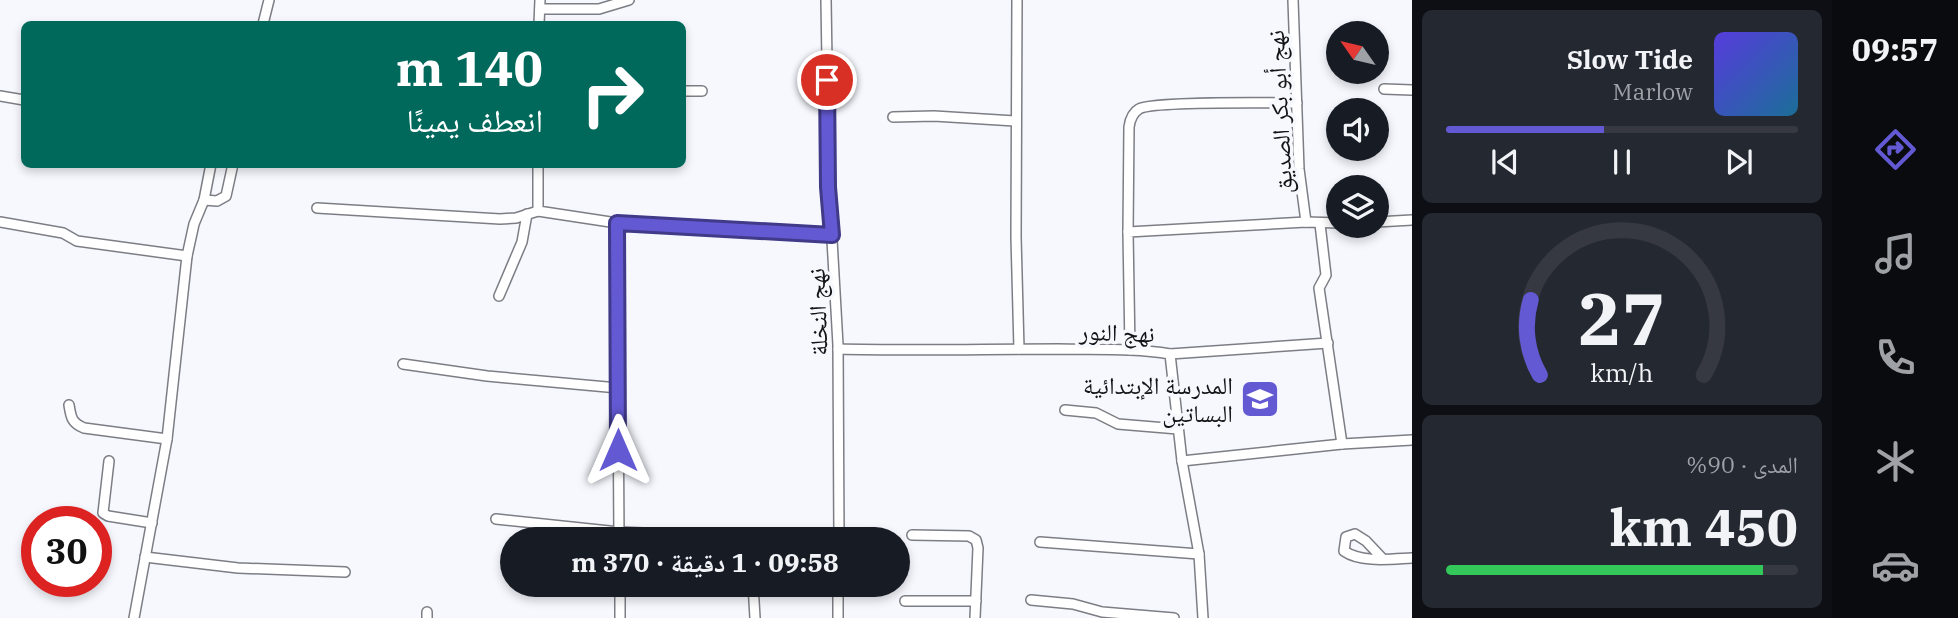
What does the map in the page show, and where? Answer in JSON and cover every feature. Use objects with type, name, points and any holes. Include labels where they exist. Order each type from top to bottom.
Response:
[{"type":"street","points":[[264,21],[269,0]]},
{"type":"street","points":[[540,5],[598,9],[629,0]]},
{"type":"street","name":"نهج النخلة","points":[[826,0],[828,187],[838,349],[839,527]]},
{"type":"street","points":[[1017,0],[1015,121],[1019,349]]},
{"type":"street","name":"نهج أبو بكر الصديق","points":[[1293,0],[1299,169],[1306,222]]},
{"type":"street","points":[[1384,89],[1412,90]]},
{"type":"street","points":[[686,91],[702,91]]},
{"type":"street","points":[[0,96],[21,100]]},
{"type":"street","points":[[1130,350],[1129,127],[1136,111],[1148,106],[1297,103]]},
{"type":"street","points":[[893,117],[1015,121]]},
{"type":"street","points":[[134,618],[167,439],[187,256],[194,224],[204,200],[210,168]]},
{"type":"street","points":[[204,200],[217,201],[226,196],[232,168]]},
{"type":"street","points":[[538,168],[538,211]]},
{"type":"street","points":[[317,208],[500,219],[538,211],[617,223],[832,235]]},
{"type":"street","points":[[499,296],[522,242],[527,214]]},
{"type":"street","points":[[1389,221],[1412,220]]},
{"type":"street","points":[[0,222],[63,233],[77,241],[187,256]]},
{"type":"street","points":[[1128,232],[1306,222],[1326,224]]},
{"type":"street","points":[[617,223],[619,527]]},
{"type":"street","points":[[1320,224],[1326,275],[1320,288],[1342,444]]},
{"type":"street","points":[[1170,354],[1328,343]]},
{"type":"street","name":"نهج النور","points":[[838,349],[1130,350],[1170,354],[1182,461],[1199,554],[1203,618]]},
{"type":"street","points":[[403,364],[487,376],[618,388]]},
{"type":"street","points":[[69,405],[75,424],[84,428],[167,439]]},
{"type":"street","points":[[1065,410],[1096,413],[1118,424],[1178,429]]},
{"type":"street","points":[[1182,461],[1342,444],[1412,440]]},
{"type":"street","points":[[109,461],[103,513],[152,523]]},
{"type":"street","points":[[496,519],[558,527]]},
{"type":"street","points":[[912,535],[969,536],[976,540],[978,548],[975,618]]},
{"type":"street","points":[[1040,542],[1199,554]]},
{"type":"street","points":[[145,557],[238,568],[345,572]]},
{"type":"street","points":[[1382,558],[1412,558]]},
{"type":"street","points":[[620,597],[620,618]]},
{"type":"street","points":[[754,597],[755,618]]},
{"type":"street","points":[[838,597],[838,618]]},
{"type":"street","points":[[1031,600],[1073,604],[1102,612],[1174,618]]},
{"type":"street","points":[[905,601],[976,601]]},
{"type":"place","name":"المدرسة الإبتدائية البساتين","points":[[1260,399]]},
{"type":"route","points":[[618,450],[617,223],[832,235],[828,187],[827,80]]}]
